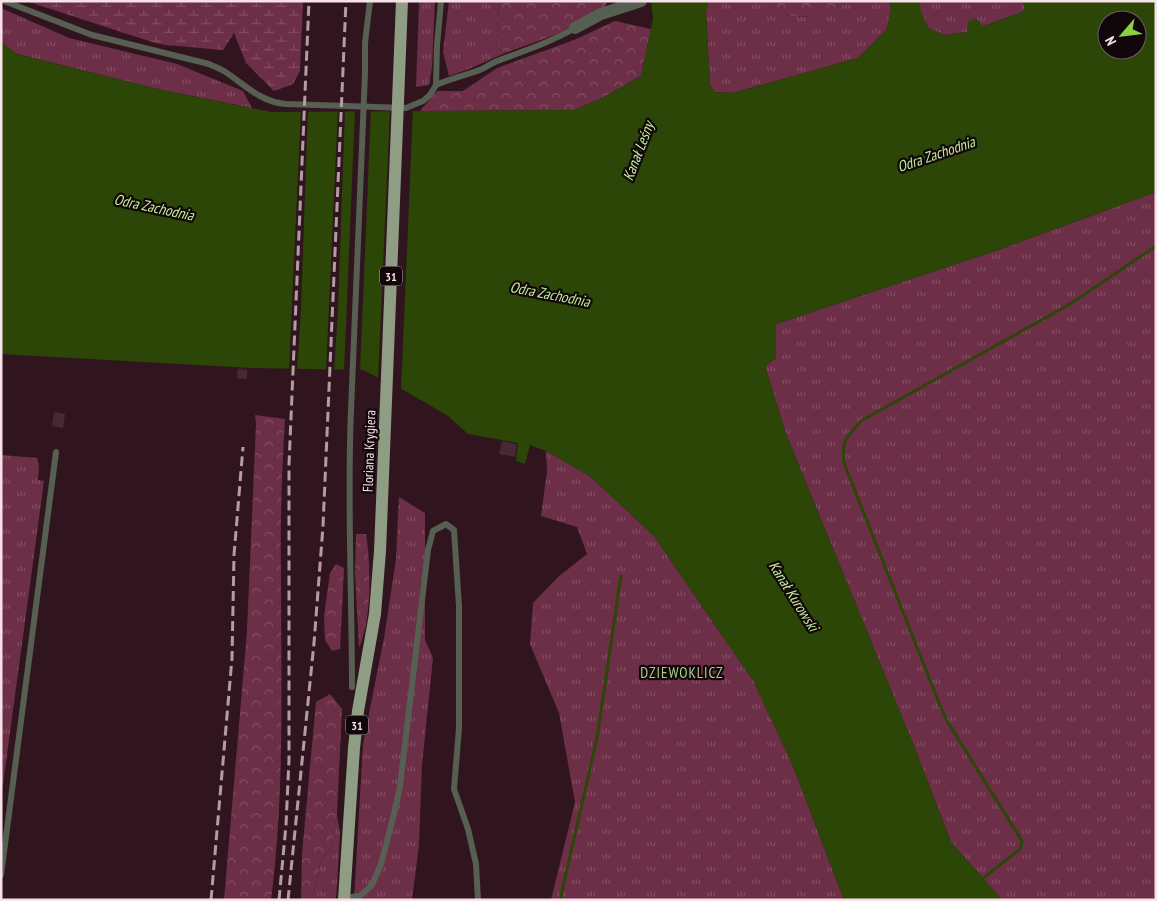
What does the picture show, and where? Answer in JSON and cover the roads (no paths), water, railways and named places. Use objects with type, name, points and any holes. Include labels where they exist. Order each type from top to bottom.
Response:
[{"type":"main road","name":"Floriana Krygiera","points":[[344,899],[354,748],[358,711],[375,614],[380,551],[402,1]]},
{"type":"street","points":[[575,28],[601,14],[637,2]]},
{"type":"lane","points":[[4,1],[108,40],[209,64],[226,72],[259,96],[279,103],[406,108],[424,101],[436,85],[440,1]]},
{"type":"lane","name":"Floriana Krygiera","points":[[352,687],[348,484],[365,43],[370,1]]},
{"type":"lane","points":[[436,85],[458,76],[478,71],[575,28]]},
{"type":"lane","points":[[1,875],[56,452]]},
{"type":"lane","points":[[344,899],[360,896],[372,885],[381,864],[400,786],[428,550],[433,531],[446,524],[454,530],[459,606],[459,728],[454,789],[468,829],[474,855],[478,900]]},
{"type":"water","points":[[651,1],[708,1],[706,13],[710,85],[714,92],[733,93],[858,58],[887,29],[891,8],[889,1],[920,1],[919,7],[928,28],[945,35],[967,32],[968,22],[976,18],[983,26],[1025,11],[1023,1],[1156,1],[1156,192],[1001,249],[776,324],[776,358],[765,366],[786,434],[914,746],[951,842],[1002,900],[844,900],[793,766],[754,682],[654,536],[590,476],[546,451],[530,445],[525,464],[516,461],[518,443],[468,434],[448,416],[407,392],[363,370],[252,368],[1,354],[1,42],[17,54],[162,90],[271,112],[575,110],[604,97],[641,76],[653,19]]},
{"type":"waterway","points":[[981,880],[1020,849],[1022,841],[947,721],[844,463],[844,444],[848,436],[861,421],[1070,304],[1156,246]]},
{"type":"waterway","points":[[560,900],[597,738],[621,576]]},
{"type":"railway","points":[[279,900],[286,825],[289,760],[289,464],[309,1]]},
{"type":"railway","points":[[288,900],[314,643],[323,526],[346,1]]},
{"type":"railway","points":[[211,900],[232,658],[234,555],[243,447]]},
{"type":"district","name":"DZIEWOKLICZ","points":[[682,672]]},
{"type":"water label","name":"Kanał Leśny","points":[[638,151]]},
{"type":"water label","name":"Odra Zachodnia","points":[[936,154]]},
{"type":"water label","name":"Odra Zachodnia","points":[[154,207]]},
{"type":"water label","name":"Odra Zachodnia","points":[[550,294]]},
{"type":"water label","name":"Kanał Kurowski","points":[[794,596]]}]
